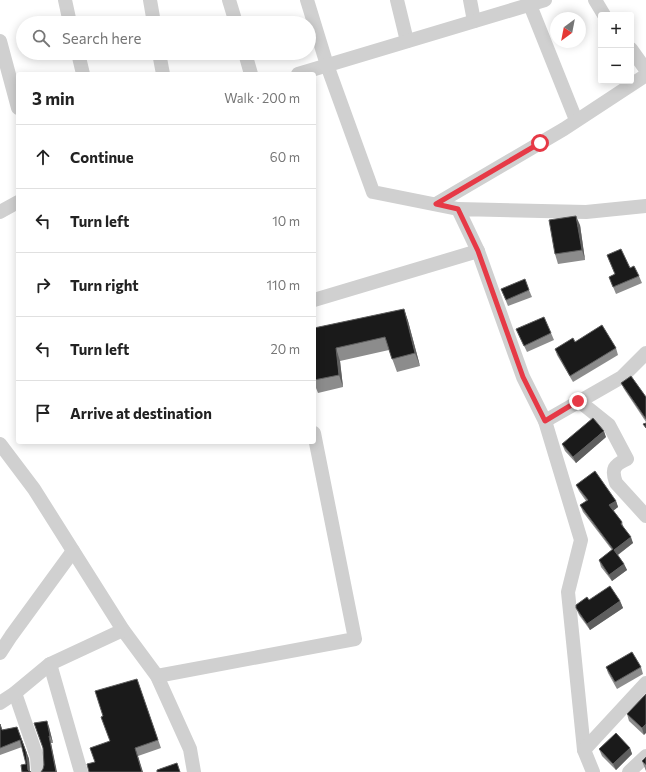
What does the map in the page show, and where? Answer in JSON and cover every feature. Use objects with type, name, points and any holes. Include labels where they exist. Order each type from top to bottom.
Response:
[{"type":"street","points":[[64,0],[68,16]]},
{"type":"street","points":[[150,0],[153,16]]},
{"type":"street","points":[[229,0],[234,16]]},
{"type":"street","points":[[308,0],[313,16]]},
{"type":"street","points":[[397,0],[407,40]]},
{"type":"street","points":[[470,0],[474,21]]},
{"type":"street","points":[[304,72],[407,40],[545,0]]},
{"type":"street","points":[[595,0],[602,12]]},
{"type":"street","points":[[530,5],[576,120]]},
{"type":"street","points":[[316,27],[327,65],[373,192],[458,209],[586,212],[646,206]]},
{"type":"street","points":[[0,41],[16,101]]},
{"type":"street","points":[[634,53],[646,70]]},
{"type":"street","points":[[80,60],[83,72]]},
{"type":"street","points":[[160,60],[163,72]]},
{"type":"street","points":[[247,60],[250,72]]},
{"type":"street","points":[[436,204],[576,120],[646,75]]},
{"type":"street","points":[[0,212],[16,203]]},
{"type":"street","points":[[458,209],[478,251],[523,377],[545,421],[581,540],[568,592],[584,750],[593,772]]},
{"type":"street","points":[[316,299],[478,251]]},
{"type":"street","points":[[545,421],[622,377],[646,353]]},
{"type":"street","points":[[578,401],[609,425],[613,431],[627,459],[617,464],[614,469],[616,483],[646,516]]},
{"type":"street","points":[[157,676],[355,639],[316,443]]},
{"type":"street","points":[[0,444],[34,489],[123,630],[157,676],[190,749],[194,772]]},
{"type":"street","points":[[0,653],[73,550]]},
{"type":"street","points":[[0,703],[15,694],[50,664],[123,630]]},
{"type":"street","points":[[50,664],[81,772]]},
{"type":"street","points":[[584,750],[646,683]]},
{"type":"street","points":[[15,694],[37,757],[38,772]]},
{"type":"street","points":[[629,772],[646,756]]},
{"type":"building","points":[[576,216],[582,250],[555,254],[549,220]]},
{"type":"building","points":[[621,249],[630,268],[634,266],[639,276],[613,287],[609,277],[615,274],[607,255]]},
{"type":"building","points":[[525,279],[529,290],[506,300],[501,289]]},
{"type":"building","points":[[404,309],[415,353],[392,359],[385,337],[336,348],[339,375],[316,380],[316,328]]},
{"type":"building","points":[[544,317],[551,333],[524,346],[516,329]]},
{"type":"building","points":[[602,325],[616,348],[570,376],[555,349],[573,338],[575,342]]},
{"type":"building","points":[[631,376],[646,397],[646,419],[621,383]]},
{"type":"building","points":[[593,418],[604,431],[573,457],[562,444]]},
{"type":"building","points":[[595,471],[616,501],[609,505],[631,537],[614,550],[624,564],[609,575],[599,560],[613,549],[580,505],[588,500],[576,485]]},
{"type":"building","points":[[610,586],[620,601],[587,624],[576,608],[576,605],[587,597],[589,600]]},
{"type":"building","points":[[632,652],[641,667],[615,682],[606,667]]},
{"type":"building","points":[[137,679],[158,740],[135,748],[142,772],[89,772],[87,764],[95,762],[90,748],[110,741],[101,717],[103,716],[95,691]]},
{"type":"building","points":[[646,694],[646,724],[642,728],[627,714]]},
{"type":"building","points":[[47,721],[56,772],[41,772],[44,765],[43,748],[34,723]]},
{"type":"building","points":[[0,724],[2,730],[17,727],[26,752],[28,770],[31,772],[22,772],[21,765],[26,764],[20,740],[0,748]]},
{"type":"building","points":[[616,733],[630,748],[613,764],[599,749]]},
{"type":"building","points":[[646,757],[646,765],[642,761]]},
{"type":"building","points":[[177,763],[180,772],[157,772],[157,770]]},
{"type":"route","points":[[540,143],[436,204],[458,209],[478,251],[523,377],[545,421],[578,401]]}]
